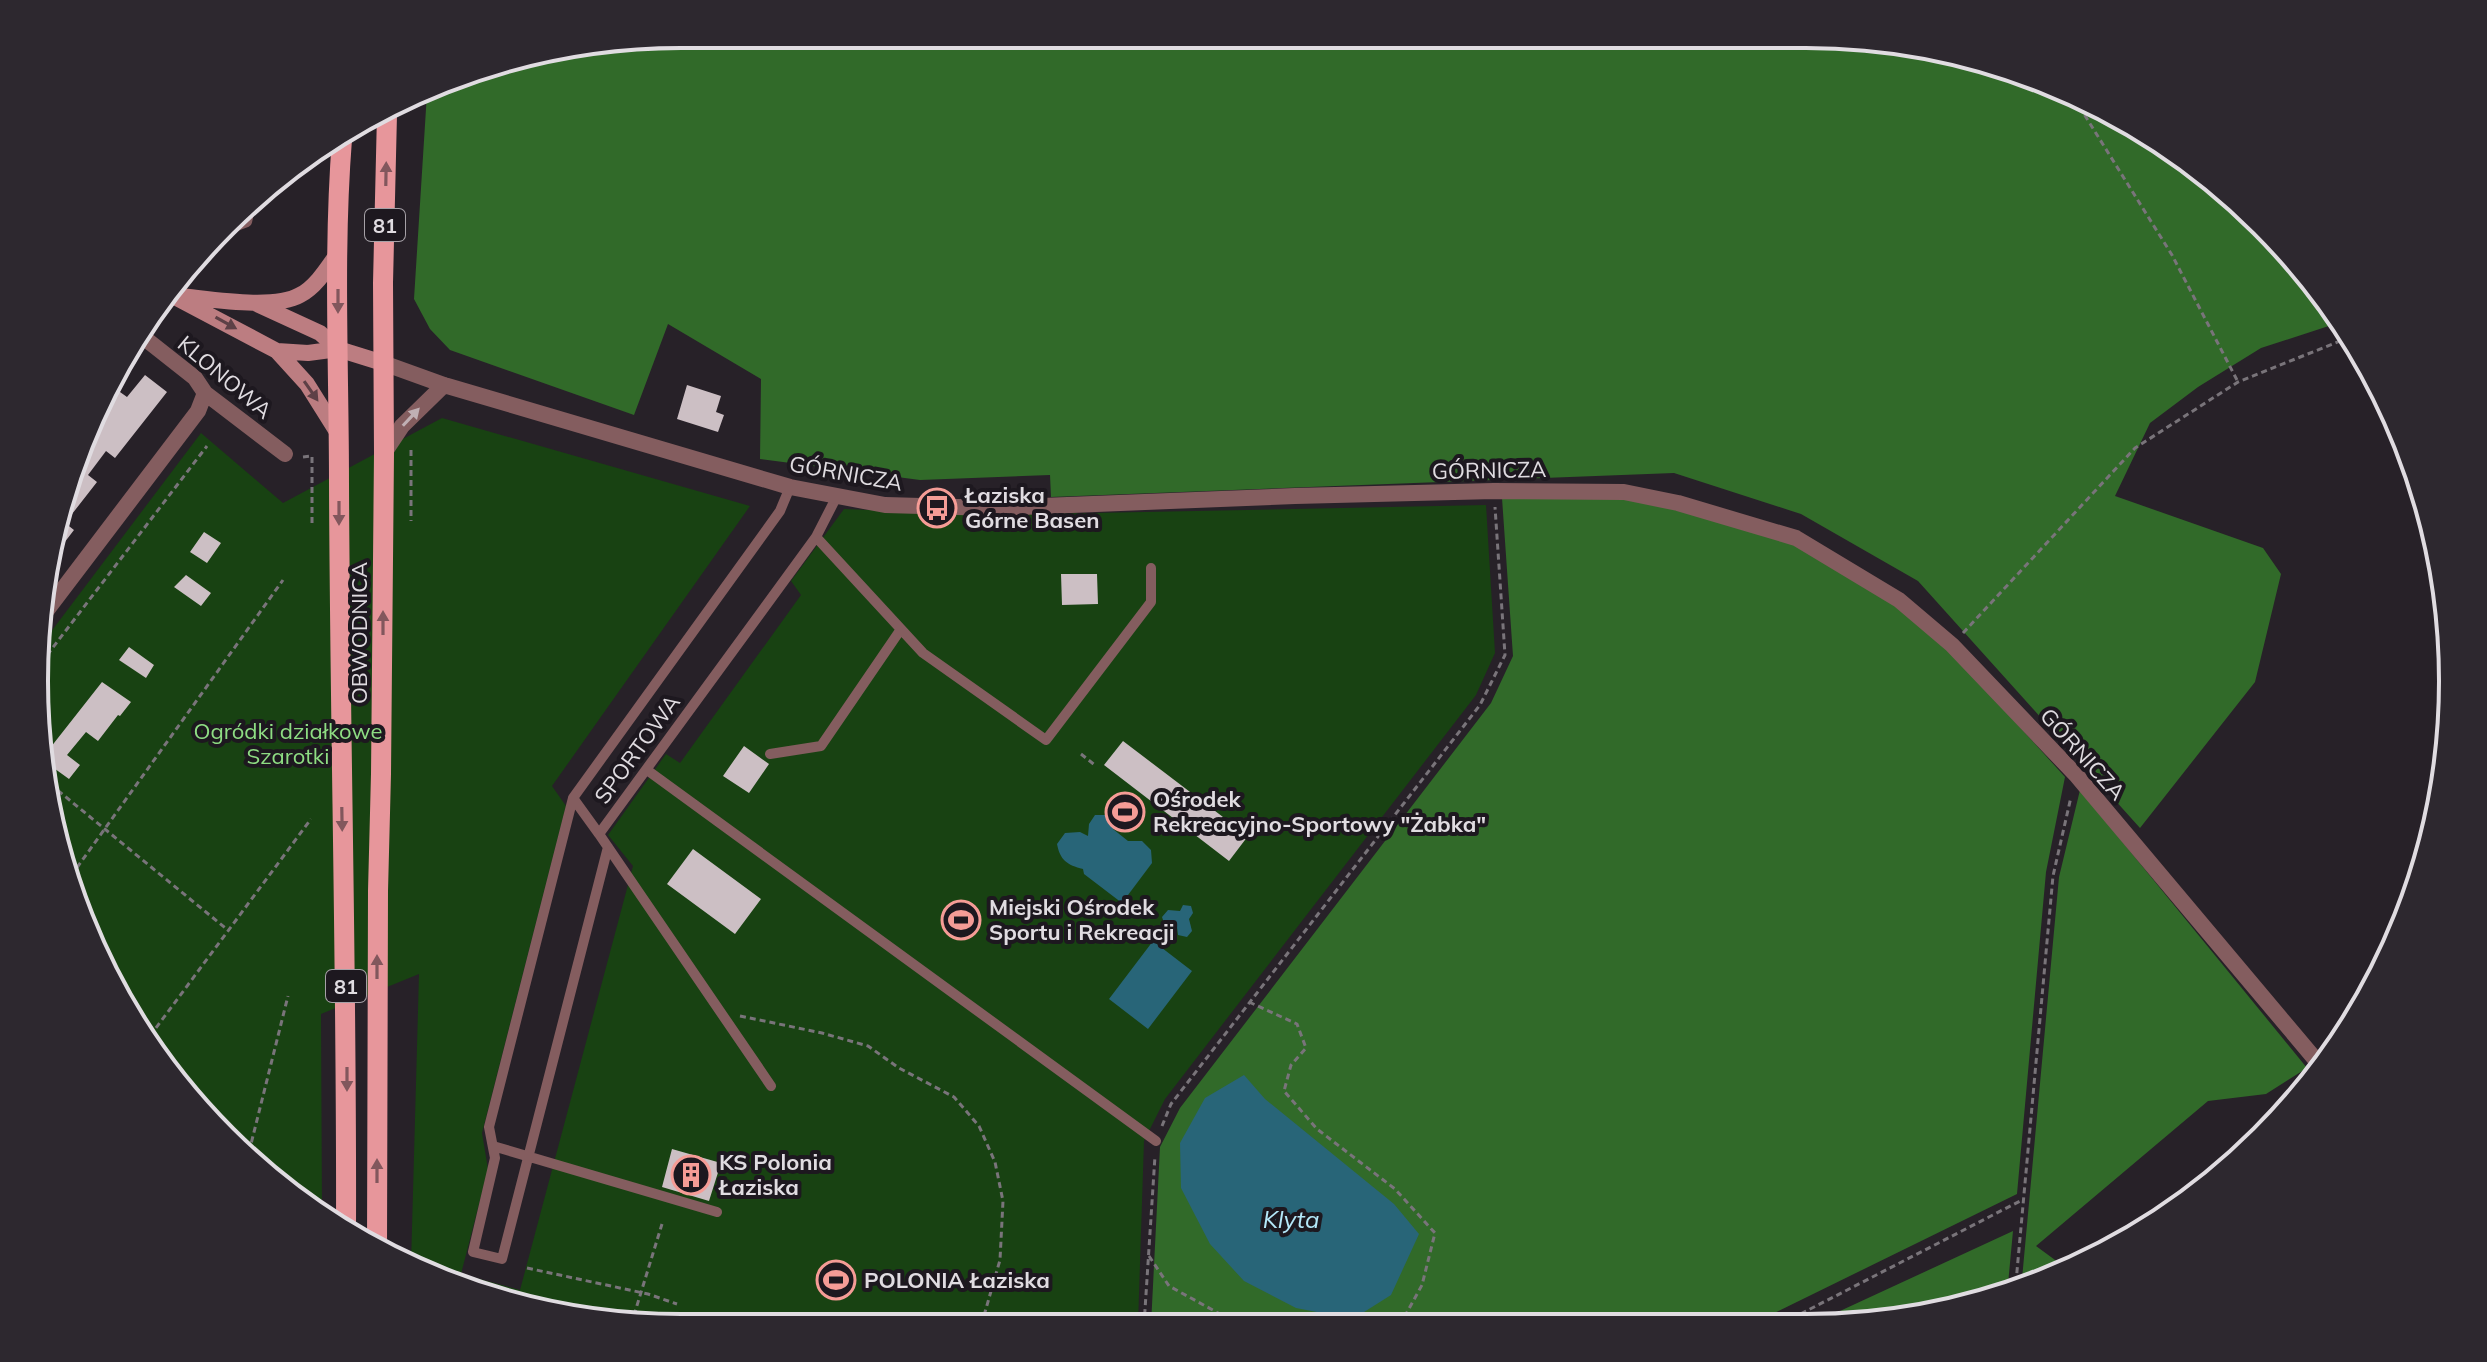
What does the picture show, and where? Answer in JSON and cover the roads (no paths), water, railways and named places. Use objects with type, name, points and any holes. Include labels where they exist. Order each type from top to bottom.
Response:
[{"type":"main road","name":"OBWODNICA","points":[[377,1236],[377,907],[387,121]]},
{"type":"main road","name":"OBWODNICA","points":[[342,147],[338,349],[341,772],[347,1012],[346,1218]]},
{"type":"street","points":[[179,296],[256,303],[292,299],[323,274],[338,253]]},
{"type":"street","points":[[178,298],[277,351],[307,384],[339,435]]},
{"type":"street","points":[[256,303],[320,333],[338,349],[383,363]]},
{"type":"street","name":"KLONOWA","points":[[148,341],[195,378],[205,393],[291,455]]},
{"type":"street","points":[[277,351],[308,353],[338,349]]},
{"type":"street","name":"GÓRNICZA","points":[[383,363],[444,385],[790,487],[885,505],[994,508],[1494,491],[1624,492],[1678,503],[1796,538],[1899,600],[1952,645],[2077,776],[2314,1058]]},
{"type":"street","points":[[384,453],[402,426],[444,385]]},
{"type":"street","points":[[53,603],[198,411],[205,393]]},
{"type":"lane","name":"SPORTOWA","points":[[790,487],[780,511],[573,798],[599,834],[816,537],[837,496]]},
{"type":"lane","points":[[816,537],[923,653],[1046,740],[1151,602],[1151,568]]},
{"type":"lane","points":[[770,754],[821,746],[901,629]]},
{"type":"lane","points":[[647,770],[1156,1141]]},
{"type":"lane","points":[[573,798],[489,1127],[495,1158],[473,1252],[502,1259],[608,847]]},
{"type":"lane","points":[[599,834],[771,1086]]},
{"type":"lane","points":[[493,1146],[717,1212]]},
{"type":"water","points":[[1095,815],[1107,815],[1113,829],[1128,841],[1142,841],[1151,850],[1152,863],[1122,903],[1084,874],[1083,869],[1065,861],[1058,850],[1057,844],[1065,833],[1080,832],[1088,836],[1089,824]]},
{"type":"water","points":[[1183,905],[1191,906],[1193,913],[1189,919],[1192,931],[1187,937],[1178,935],[1177,927],[1164,923],[1162,917],[1168,910],[1180,911]]},
{"type":"water","points":[[1153,941],[1192,971],[1148,1029],[1109,999]]},
{"type":"water","name":"Klyta","points":[[1244,1075],[1265,1099],[1394,1204],[1419,1234],[1391,1295],[1361,1314],[1327,1314],[1296,1308],[1244,1281],[1210,1244],[1181,1188],[1180,1143],[1205,1098]]},
{"type":"place","name":"Łaziska Górne Basen","points":[[937,508]]},
{"type":"place","name":"Ośrodek Rekreacyjno-Sportowy \"Żabka\"","points":[[1125,812]]},
{"type":"place","name":"Miejski Ośrodek Sportu i Rekreacji","points":[[961,920]]},
{"type":"place","name":"KS Polonia Łaziska","points":[[691,1175]]},
{"type":"place","name":"POLONIA Łaziska","points":[[836,1280]]},
{"type":"park label","name":"Ogródki działkowe Szarotki","points":[[288,744]]}]
